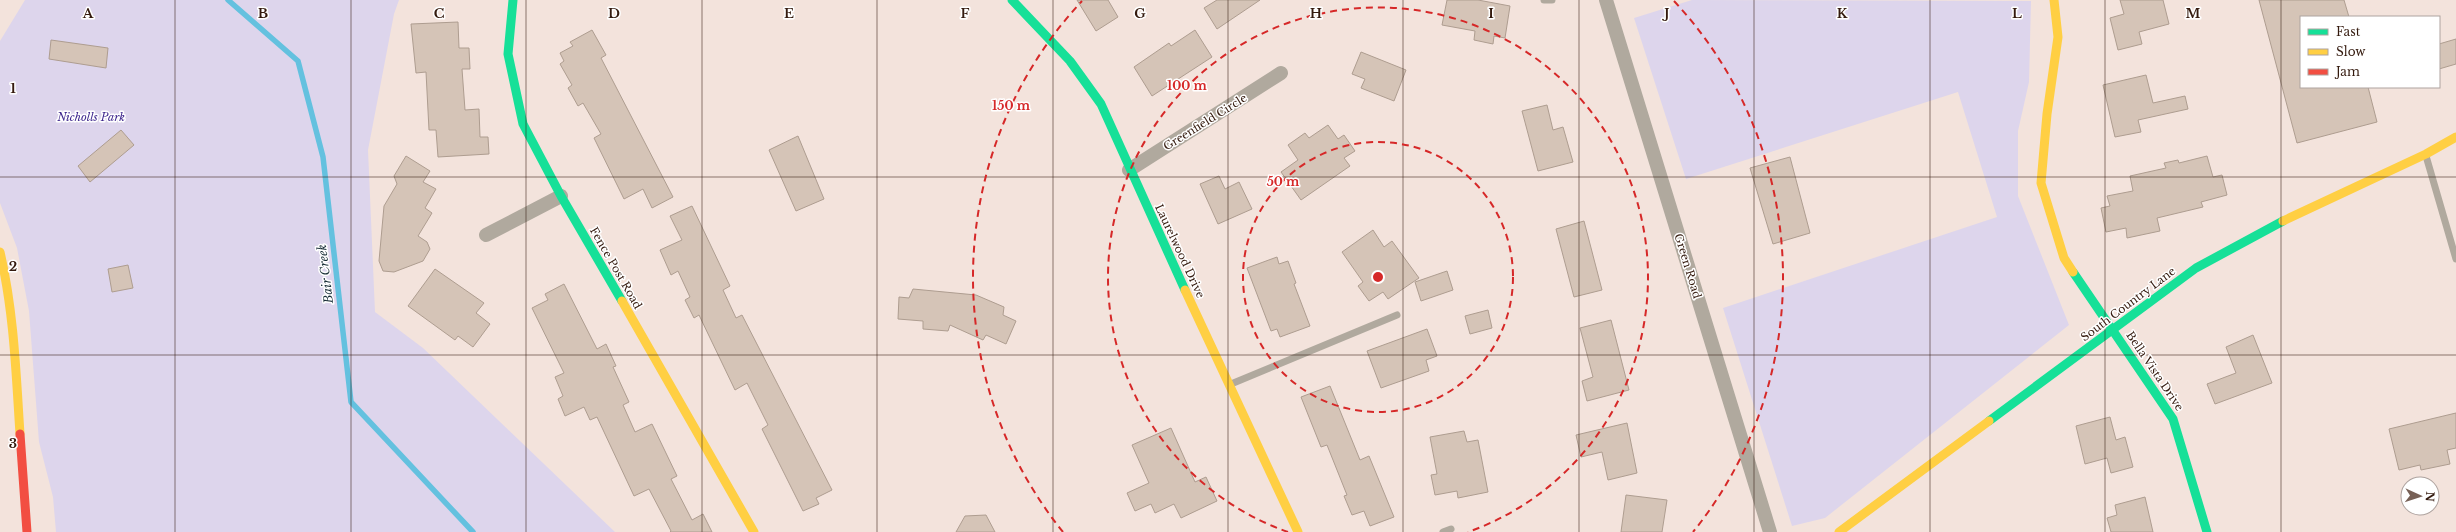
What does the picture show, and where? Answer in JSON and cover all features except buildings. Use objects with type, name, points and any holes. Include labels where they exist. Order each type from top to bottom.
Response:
[{"type":"street","name":"Fence Post Road","points":[[513,0],[508,54],[523,124],[561,196],[754,532]]},
{"type":"street","name":"Laurelwood Drive","points":[[1012,0],[1070,61],[1101,104],[1128,170],[1298,532]]},
{"type":"street","name":"Green Road","points":[[1606,0],[1770,532]]},
{"type":"street","name":"Bella Vista Drive","points":[[2054,0],[2058,37],[2047,114],[2040,183],[2064,258],[2173,419],[2208,532]]},
{"type":"street","name":"Greenfield Circle","points":[[1128,170],[1281,73]]},
{"type":"street","name":"South Country Lane","points":[[1839,532],[2196,268],[2289,217],[2426,154],[2456,137]]},
{"type":"street","points":[[486,235],[561,196]]},
{"type":"street","points":[[0,252],[7,282],[13,335],[27,532]]},
{"type":"lane","points":[[1544,0],[1552,0]]},
{"type":"lane","points":[[2426,154],[2456,259]]},
{"type":"lane","points":[[1229,385],[1397,315]]},
{"type":"lane","points":[[1443,532],[1451,529]]},
{"type":"green space","name":"Nicholls Park","points":[[25,0],[399,0],[394,14],[368,150],[375,312],[423,348],[615,532],[56,532],[53,497],[39,442],[29,311],[17,248],[0,203],[0,41]]},
{"type":"green space","points":[[1692,0],[2031,1],[2029,82],[2018,131],[2018,196],[2069,325],[1825,518],[1792,526],[1723,308],[1997,217],[1958,92],[1686,179],[1634,18]]},
{"type":"waterway","name":"Bair Creek","points":[[228,0],[298,61],[323,157],[351,402],[473,532]]},
{"type":"traffic: fast","points":[[513,0],[508,54],[523,124],[561,196],[622,301]]},
{"type":"traffic: fast","points":[[1012,0],[1070,61],[1101,104],[1185,290]]},
{"type":"traffic: fast","points":[[1989,421],[2196,268],[2283,221]]},
{"type":"traffic: fast","points":[[2073,272],[2173,419],[2207,532]]},
{"type":"traffic: slow","points":[[2054,0],[2058,37],[2047,114],[2041,183],[2064,258],[2073,272]]},
{"type":"traffic: slow","points":[[2283,221],[2426,154],[2456,137]]},
{"type":"traffic: slow","points":[[0,252],[5,275],[16,365],[20,434]]},
{"type":"traffic: slow","points":[[1185,290],[1298,532]]},
{"type":"traffic: slow","points":[[622,301],[754,532]]},
{"type":"traffic: slow","points":[[1839,532],[1989,421]]},
{"type":"traffic: jam","points":[[20,434],[27,532]]}]
